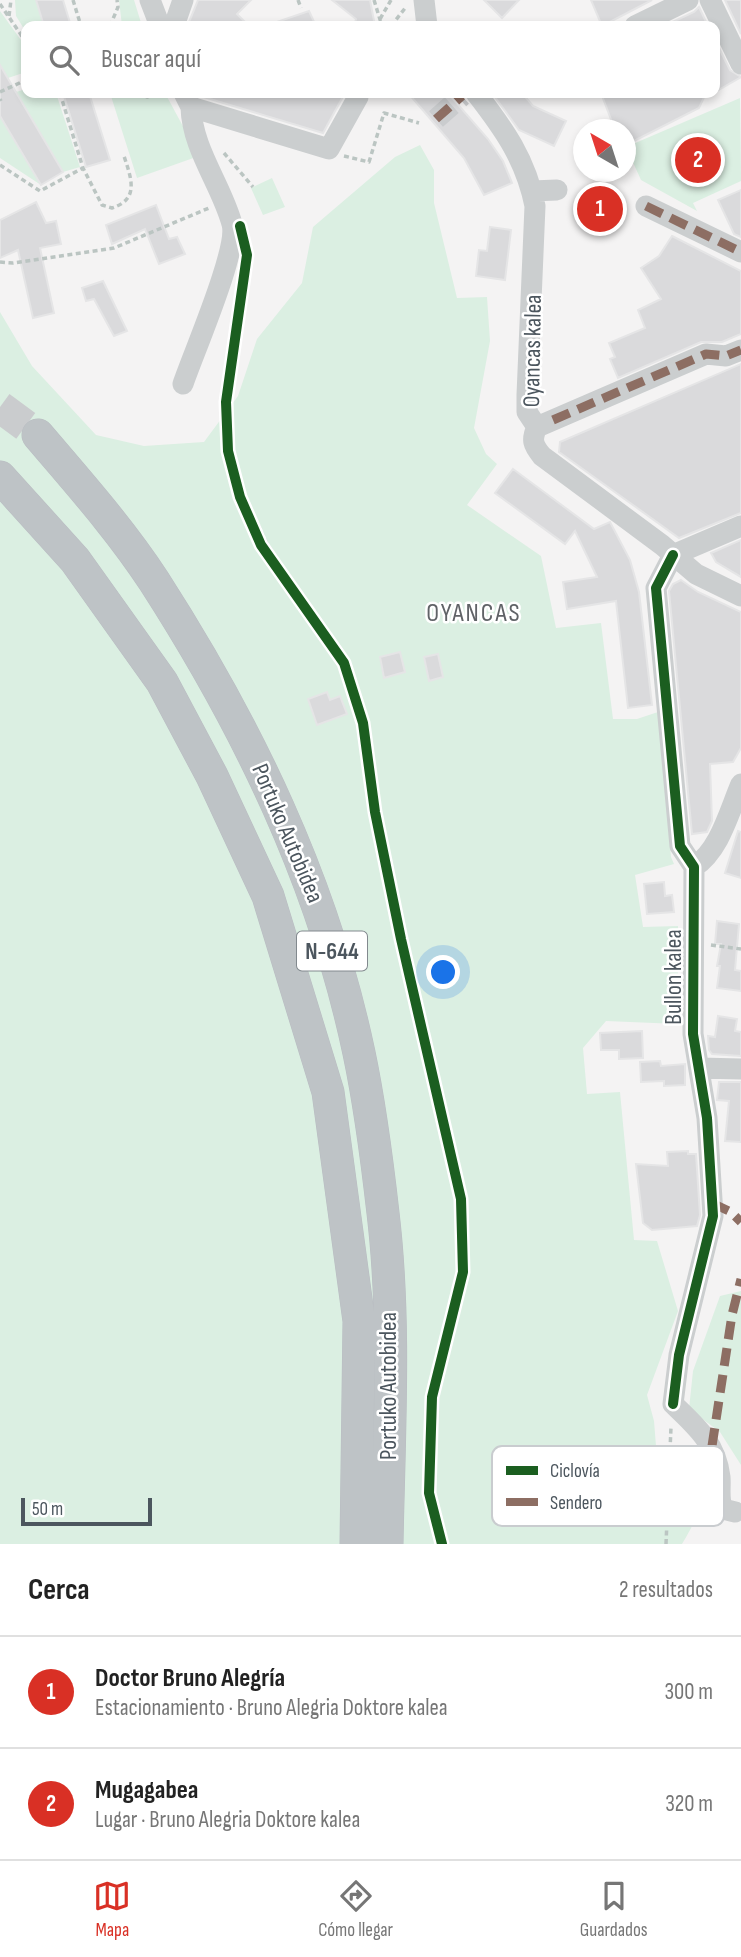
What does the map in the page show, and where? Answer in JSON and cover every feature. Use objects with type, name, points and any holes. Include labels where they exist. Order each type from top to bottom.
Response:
[{"type":"highway","name":"Portuko Autobidea","points":[[38,435],[93,499],[153,579],[242,728],[283,814],[322,918],[360,1055],[383,1215],[389,1369],[387,1544]]},
{"type":"highway","name":"Portuko Autobidea","points":[[0,477],[75,560],[162,682],[212,776],[268,896],[328,1092],[358,1308],[356,1544]]},
{"type":"street","points":[[150,0],[158,21]]},
{"type":"street","points":[[158,0],[169,4],[181,0]]},
{"type":"street","points":[[175,21],[181,0]]},
{"type":"street","points":[[424,0],[426,21]]},
{"type":"street","points":[[645,21],[688,0]]},
{"type":"street","points":[[709,0],[720,21]]},
{"type":"street","points":[[720,22],[741,64]]},
{"type":"street","points":[[187,100],[330,149],[357,98]]},
{"type":"street","name":"Oyancas kalea","points":[[480,98],[513,142],[532,191],[536,232],[527,412],[537,427],[532,436],[533,445],[542,456],[673,555]]},
{"type":"street","points":[[183,384],[234,240],[224,202],[194,135],[187,100]]},
{"type":"street","points":[[532,191],[557,190]]},
{"type":"street","points":[[646,206],[741,252]]},
{"type":"street","points":[[537,427],[706,354],[726,356],[741,350]]},
{"type":"street","points":[[741,526],[673,555],[696,574],[741,596]]},
{"type":"street","name":"Bullon kalea","points":[[673,555],[656,588],[680,846],[694,867],[694,1034],[707,1118],[713,1216],[679,1355],[673,1404]]},
{"type":"street","points":[[694,867],[705,859],[716,841],[741,785]]},
{"type":"street","points":[[699,1068],[741,1069]]},
{"type":"street","points":[[673,1404],[712,1446]]},
{"type":"street","points":[[724,1509],[735,1512]]},
{"type":"path","points":[[9,18],[11,0]]},
{"type":"path","points":[[73,0],[79,21]]},
{"type":"path","points":[[112,21],[118,7],[117,0]]},
{"type":"path","points":[[298,0],[300,8]]},
{"type":"path","points":[[374,0],[379,21]]},
{"type":"path","points":[[379,21],[391,0]]},
{"type":"path","points":[[395,21],[412,0]]},
{"type":"path","points":[[0,4],[21,34]]},
{"type":"path","points":[[0,92],[21,82]]},
{"type":"path","points":[[62,98],[83,168],[102,205],[112,208],[122,205],[132,190],[124,156]]},
{"type":"path","points":[[336,154],[369,162],[384,113],[419,123]]},
{"type":"path","points":[[0,165],[40,191],[83,168]]},
{"type":"path","points":[[0,262],[13,263],[114,248],[224,202]]},
{"type":"path","points":[[247,248],[226,402],[228,451],[240,498],[261,545],[344,663],[363,723],[375,812],[401,939],[461,1199],[463,1272],[432,1398],[429,1493],[444,1544]]},
{"type":"path","points":[[695,942],[741,949]]},
{"type":"path","points":[[671,1446],[673,1404]]},
{"type":"path","points":[[666,1544],[667,1526]]},
{"type":"green space","points":[[15,0],[36,0],[42,21],[21,21],[21,24],[16,16]]},
{"type":"green space","points":[[119,0],[134,0],[140,21],[121,21]]},
{"type":"green space","points":[[0,11],[21,40],[21,74],[8,78],[0,65]]},
{"type":"green space","points":[[21,90],[21,98],[58,98],[80,167],[63,172],[16,92]]},
{"type":"green space","points":[[112,98],[168,98],[199,156],[137,178]]},
{"type":"green space","points":[[740,98],[741,181],[693,203],[697,211],[641,180],[636,169],[636,143]]},
{"type":"green space","points":[[0,116],[41,185],[0,158]]},
{"type":"green space","points":[[420,145],[434,170],[434,203],[457,298],[487,297],[490,341],[474,428],[486,454],[497,464],[467,505],[541,556],[556,628],[601,623],[613,719],[637,719],[658,712],[671,857],[674,864],[635,875],[643,927],[678,926],[678,1024],[606,1021],[583,1048],[587,1094],[620,1092],[634,1240],[657,1241],[678,1311],[647,1395],[654,1421],[656,1446],[492,1446],[492,1526],[692,1526],[682,1544],[0,1544],[0,312],[32,366],[96,435],[144,446],[204,442],[238,396],[257,339],[302,283],[313,227],[395,157]]},
{"type":"green space","points":[[272,178],[285,207],[263,215],[251,188]]},
{"type":"green space","points":[[741,1291],[741,1465],[720,1432],[689,1409],[693,1371],[720,1296]]},
{"type":"building","points":[[36,0],[63,0],[69,21],[42,21]]},
{"type":"building","points":[[198,0],[251,0],[237,14],[244,21],[189,21]]},
{"type":"building","points":[[332,0],[370,0],[374,21],[356,19]]},
{"type":"building","points":[[484,0],[519,0],[502,18]]},
{"type":"building","points":[[591,0],[652,0],[612,21],[600,21]]},
{"type":"building","points":[[725,0],[741,0],[741,34]]},
{"type":"building","points":[[699,7],[706,21],[675,21]]},
{"type":"building","points":[[309,11],[314,21],[280,21]]},
{"type":"building","points":[[720,50],[730,70],[741,77],[720,89]]},
{"type":"building","points":[[0,65],[63,172],[41,185],[0,116]]},
{"type":"building","points":[[65,98],[91,98],[110,160],[86,167]]},
{"type":"building","points":[[207,98],[342,98],[323,133]]},
{"type":"building","points":[[412,98],[452,98],[488,139],[503,161],[512,183],[484,195],[464,158]]},
{"type":"building","points":[[496,98],[526,98],[533,106],[566,121],[554,146],[519,130]]},
{"type":"building","points":[[603,98],[704,98],[699,108],[636,140],[636,119],[611,119]]},
{"type":"building","points":[[741,190],[741,237],[734,234],[718,200]]},
{"type":"building","points":[[36,202],[46,223],[56,221],[61,244],[40,248],[54,313],[33,318],[18,250],[0,258],[0,220]]},
{"type":"building","points":[[156,205],[169,239],[177,237],[185,254],[159,264],[145,229],[112,244],[106,225]]},
{"type":"building","points":[[490,227],[511,230],[505,280],[476,276],[479,250],[487,251]]},
{"type":"building","points":[[672,236],[741,271],[741,334],[722,342],[701,342],[618,378],[610,359],[615,357],[609,343],[645,328],[638,310],[661,299],[641,268],[659,256]]},
{"type":"building","points":[[103,281],[127,331],[114,336],[94,299],[86,301],[82,288]]},
{"type":"building","points":[[741,364],[741,513],[679,538],[559,452],[560,442]]},
{"type":"building","points":[[513,469],[594,529],[610,522],[630,560],[639,592],[652,705],[628,708],[616,601],[567,609],[563,582],[597,577],[575,531],[565,544],[495,493]]},
{"type":"building","points":[[741,540],[741,577],[716,562],[711,553]]},
{"type":"building","points":[[681,580],[698,592],[741,612],[741,748],[733,762],[710,764],[712,821],[707,832],[692,834],[669,591],[673,584]]},
{"type":"building","points":[[400,652],[405,672],[384,678],[380,657]]},
{"type":"building","points":[[438,654],[443,677],[429,681],[424,657]]},
{"type":"building","points":[[327,692],[330,700],[340,696],[347,714],[317,725],[308,699]]},
{"type":"building","points":[[738,831],[741,832],[741,878],[725,873]]},
{"type":"building","points":[[664,882],[665,896],[672,895],[674,912],[647,914],[644,884]]},
{"type":"building","points":[[717,921],[739,924],[735,970],[741,971],[741,991],[717,988],[721,944],[715,944]]},
{"type":"building","points":[[718,1016],[737,1019],[735,1031],[741,1032],[741,1056],[712,1054],[709,1050],[708,1036],[715,1037]]},
{"type":"building","points":[[642,1031],[643,1058],[619,1059],[619,1050],[601,1050],[600,1033]]},
{"type":"building","points":[[660,1061],[661,1066],[685,1064],[685,1085],[664,1086],[664,1081],[641,1082],[640,1062]]},
{"type":"building","points":[[719,1082],[741,1082],[741,1142],[725,1141],[729,1101],[717,1100]]},
{"type":"building","points":[[688,1151],[688,1154],[696,1154],[700,1215],[697,1226],[652,1230],[643,1223],[636,1164],[668,1166],[667,1152]]},
{"type":"tunnel","points":[[436,119],[460,98]]},
{"type":"tunnel","points":[[0,407],[38,435]]},
{"type":"marked path","points":[[436,119],[460,98]]},
{"type":"marked path","points":[[646,206],[741,252]]},
{"type":"marked path","points":[[553,420],[706,354],[726,356],[741,350]]},
{"type":"marked path","points":[[712,1203],[731,1212],[741,1222]]},
{"type":"marked path","points":[[712,1446],[732,1315],[741,1279]]},
{"type":"cycle path","points":[[240,226],[247,255],[226,402],[228,451],[240,497],[261,545],[344,663],[363,723],[375,812],[401,939],[461,1199],[463,1272],[432,1397],[429,1493],[442,1544]]},
{"type":"cycle path","points":[[673,555],[656,588],[680,846],[694,867],[693,1034],[707,1118],[713,1216],[679,1355],[673,1404]]},
{"type":"place","name":"Mugagabea","points":[[698,160]]},
{"type":"place","name":"Doctor Bruno Alegría","points":[[600,209]]},
{"type":"district","name":"OYANCAS","points":[[474,612]]}]
